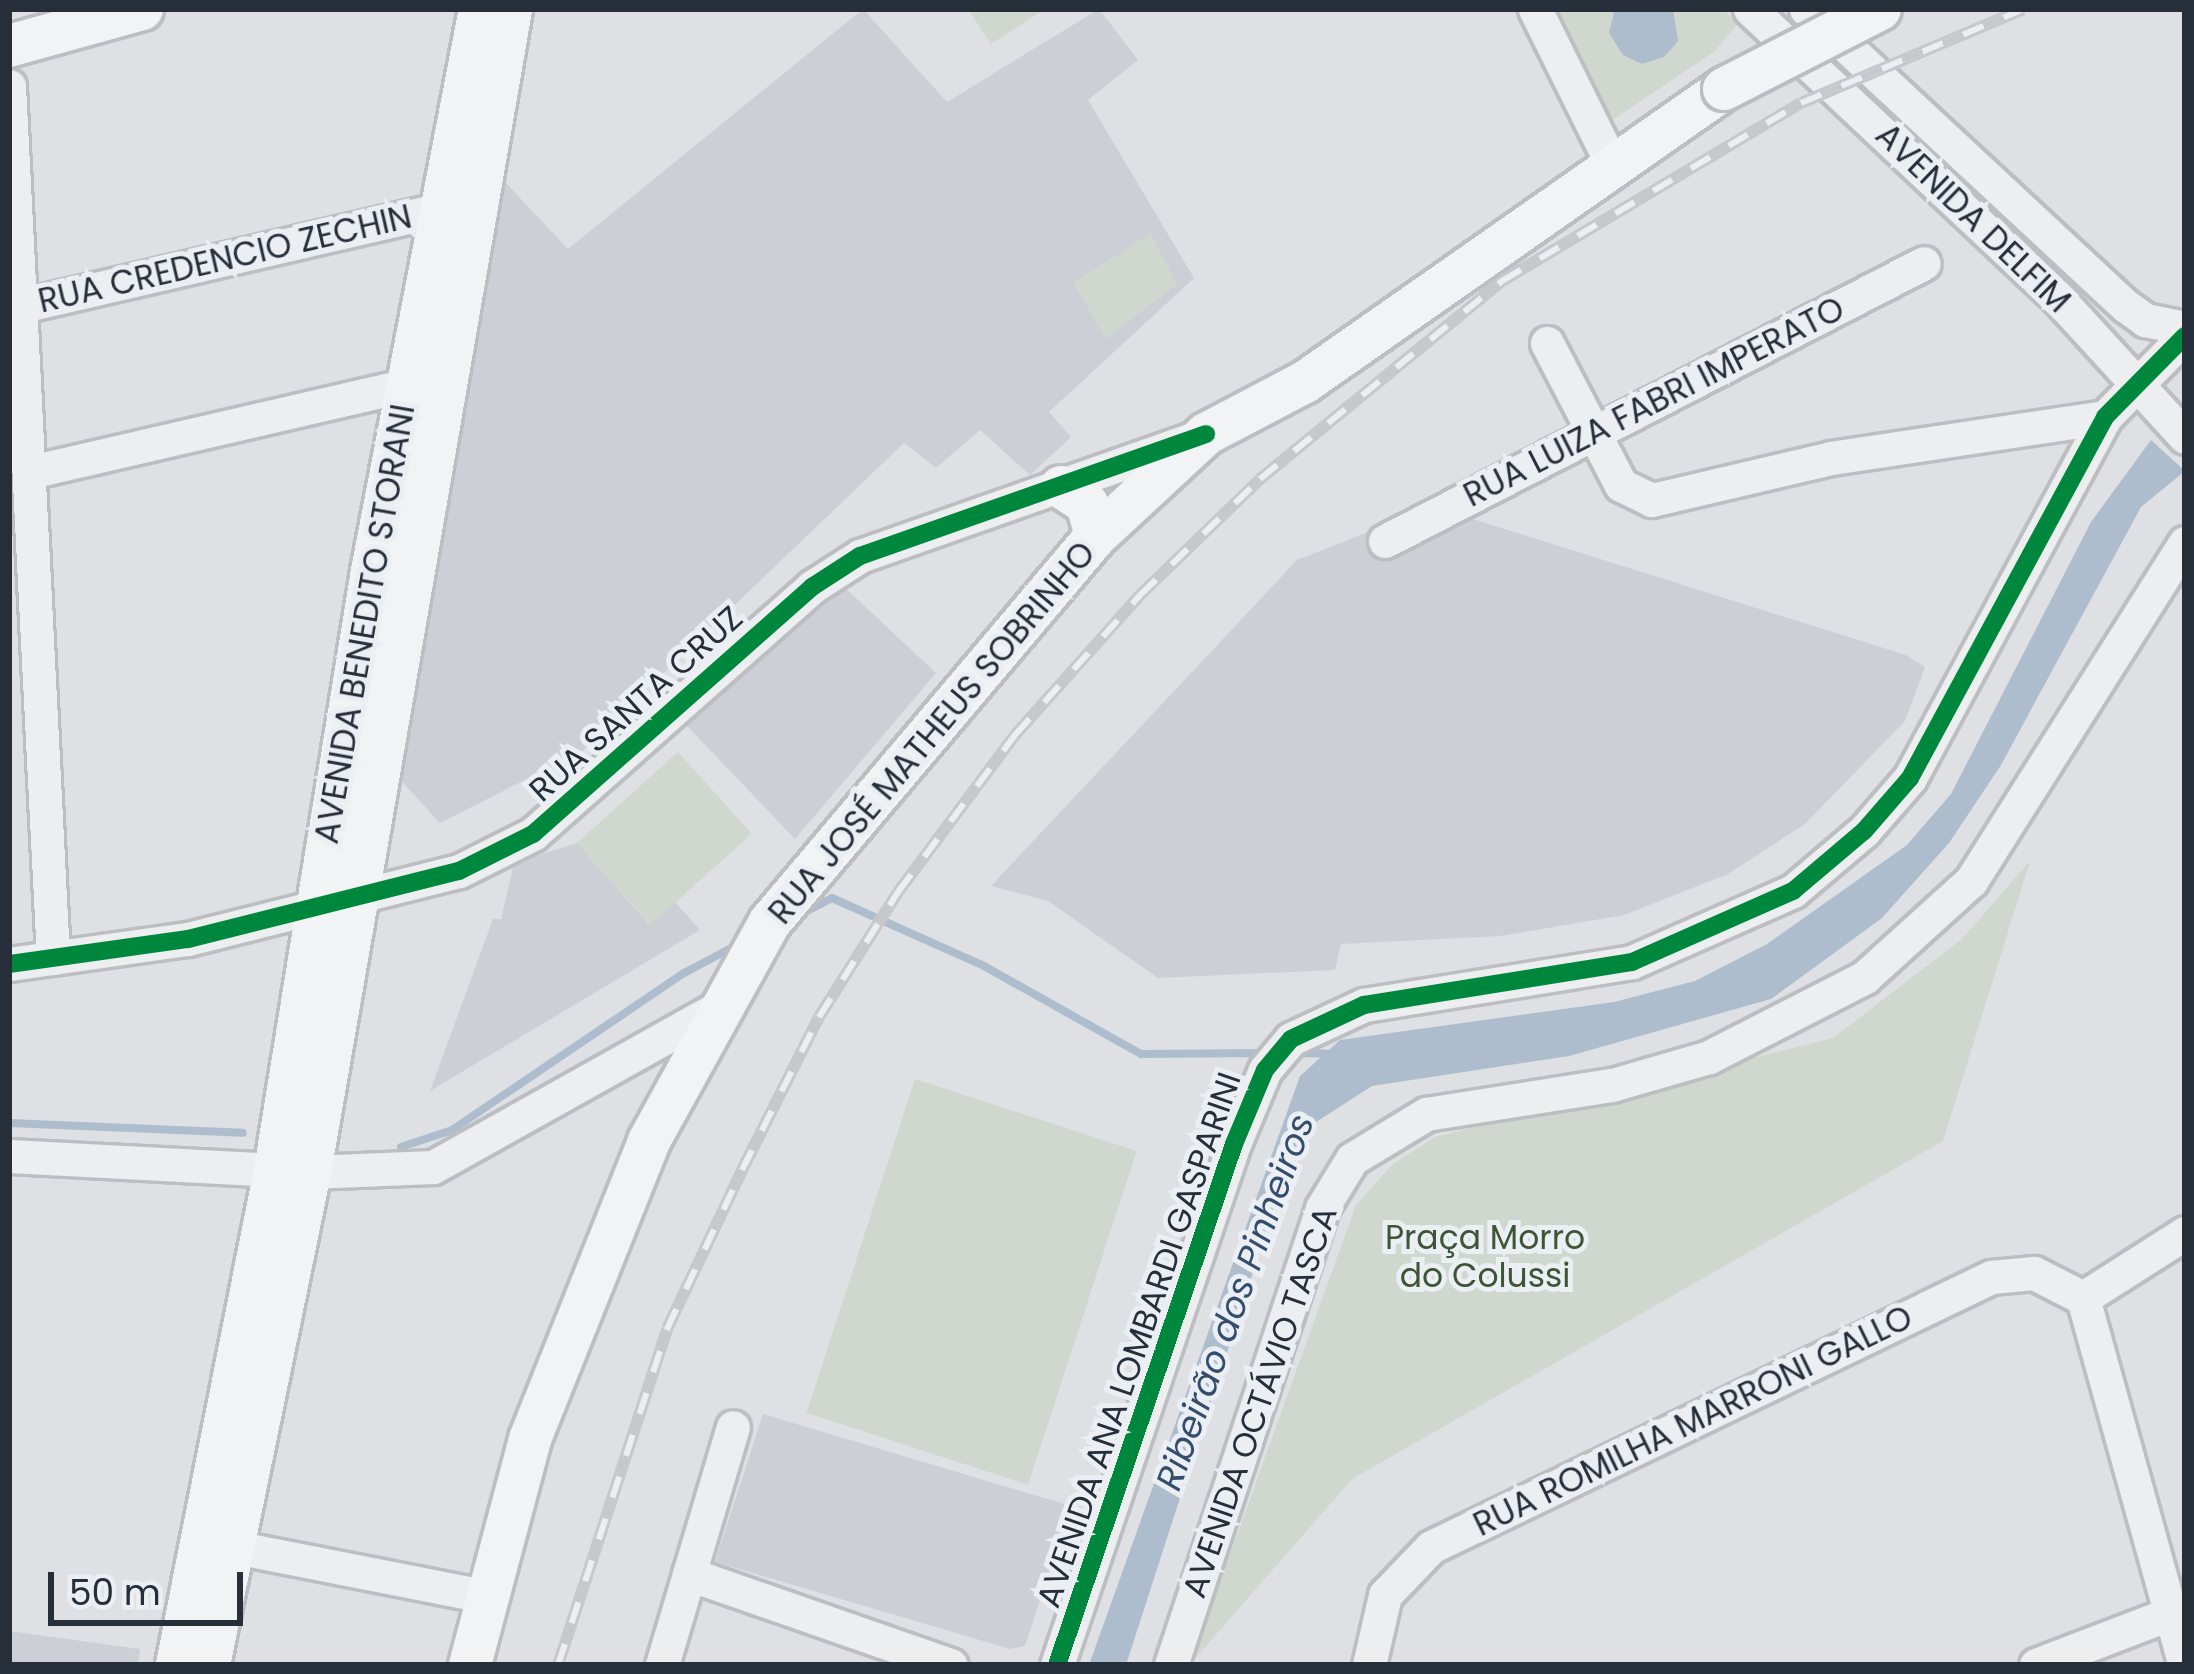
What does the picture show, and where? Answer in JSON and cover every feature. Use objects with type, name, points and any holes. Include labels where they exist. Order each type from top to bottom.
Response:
[{"type":"main road","points":[[9,46],[105,15],[142,9]]},
{"type":"main road","name":"AVENIDA BENEDITO STORANI","points":[[177,1665],[217,1543],[293,1171],[334,903],[459,204],[480,9]]},
{"type":"main road","name":"AVENIDA BENEDITO STORANI","points":[[459,204],[512,9]]},
{"type":"main road","name":"RUA JOSÉ MATHEUS SOBRINHO","points":[[470,1665],[484,1595],[530,1439],[649,1142],[770,922],[1096,536],[1206,434],[1305,382],[1724,89],[1881,9]]},
{"type":"main road","points":[[1060,488],[1088,504],[1096,536]]},
{"type":"main road","name":"AVENIDA BENEDITO STORANI","points":[[209,1665],[217,1543]]},
{"type":"street","points":[[1535,9],[1614,168]]},
{"type":"street","name":"AVENIDA DELFIM","points":[[1750,9],[2056,296],[2185,437]]},
{"type":"street","name":"AVENIDA DELFIM","points":[[1806,9],[2126,306],[2145,320],[2185,332]]},
{"type":"street","points":[[9,86],[15,307],[30,472],[21,563],[53,958]]},
{"type":"street","name":"RUA CREDENCIO ZECHIN","points":[[15,307],[459,204]]},
{"type":"street","name":"RUA LUIZA FABRI IMPERATO","points":[[1385,542],[1924,263]]},
{"type":"street","name":"AVENIDA ANA LOMBARDI GASPARINI","points":[[1057,1665],[1265,1070],[1292,1039],[1364,1005],[1632,962],[1792,891],[1864,831],[1910,778],[2105,417],[2145,394],[2185,332]]},
{"type":"street","points":[[1547,343],[1591,435],[1622,485],[1652,500],[1832,458],[2105,417]]},
{"type":"street","points":[[30,472],[426,380]]},
{"type":"street","name":"RUA SANTA CRUZ","points":[[9,964],[188,939],[459,871],[533,834],[812,587],[860,556],[1206,434]]},
{"type":"street","name":"AVENIDA OCTÁVIO TASCA","points":[[1171,1665],[1322,1208],[1352,1159],[1426,1114],[1612,1085],[1709,1057],[1865,977],[1971,881],[2185,543]]},
{"type":"street","points":[[9,1156],[293,1171],[433,1167],[731,1000]]},
{"type":"street","points":[[2184,1657],[2083,1298],[2185,1232]]},
{"type":"street","name":"RUA ROMILHA MARRONI GALLO","points":[[1369,1665],[1385,1595],[1431,1547],[1991,1277],[2034,1274],[2083,1298]]},
{"type":"street","points":[[662,1665],[733,1427]]},
{"type":"street","points":[[217,1543],[484,1595]]},
{"type":"street","points":[[689,1574],[951,1665]]},
{"type":"street","points":[[2036,1665],[2169,1614]]},
{"type":"shaded area","points":[[863,9],[947,102],[1099,9],[1138,60],[1088,100],[1194,278],[1049,412],[1071,437],[1030,475],[980,430],[936,468],[904,443],[582,751],[440,823],[385,763],[487,195],[503,180],[568,249]]},
{"type":"shaded area","points":[[1457,514],[1906,655],[1925,667],[1905,721],[1805,824],[1728,874],[1624,915],[1501,936],[1341,944],[1335,970],[1158,978],[1048,901],[991,886],[1297,560],[1373,530],[1386,560]]},
{"type":"shaded area","points":[[841,584],[936,673],[795,839],[687,726]]},
{"type":"shaded area","points":[[577,843],[649,924],[675,902],[700,930],[430,1091],[493,919],[501,919],[514,863]]},
{"type":"shaded area","points":[[763,1414],[1071,1506],[1025,1646],[1010,1649],[715,1562]]},
{"type":"shaded area","points":[[9,1631],[140,1649],[138,1665],[9,1665]]},
{"type":"green space","points":[[968,9],[1045,9],[991,44]]},
{"type":"green space","points":[[1553,9],[1723,9],[1737,24],[1715,51],[1605,125]]},
{"type":"green space","points":[[1151,233],[1177,284],[1106,339],[1073,283]]},
{"type":"green space","points":[[678,752],[752,834],[651,925],[577,843]]},
{"type":"green space","name":"Praça Morro do Colussi","points":[[2030,861],[1943,1141],[1352,1479],[1191,1663],[1356,1205],[1392,1165],[1435,1137],[1833,1038],[1962,939]]},
{"type":"green space","points":[[915,1079],[1137,1151],[1028,1485],[807,1413]]},
{"type":"water","points":[[1615,9],[1673,9],[1678,41],[1664,57],[1642,64],[1623,55],[1609,33]]},
{"type":"water","name":"Ribeirão dos Pinheiros","points":[[2151,440],[2185,471],[2141,507],[2001,765],[1949,843],[1882,918],[1771,999],[1569,1056],[1372,1086],[1313,1124],[1276,1201],[1126,1665],[1089,1665],[1300,1076],[1340,1040],[1614,1002],[1695,981],[1767,944],[1907,845],[1951,794],[2091,522]]},
{"type":"waterway","points":[[799,915],[832,898],[984,966],[1141,1054],[1265,1053]]},
{"type":"waterway","points":[[401,1147],[452,1130],[684,973],[737,945]]},
{"type":"waterway","points":[[1292,1053],[1331,1054]]},
{"type":"waterway","points":[[9,1123],[243,1133]]},
{"type":"railway","points":[[558,1665],[667,1329],[742,1170],[819,1017],[898,892],[1015,735],[1140,595],[1260,479],[1502,281],[1801,103],[2023,9]]},
{"type":"cycle path","points":[[1057,1665],[1234,1144],[1265,1070],[1291,1039],[1364,1005],[1632,962],[1793,891],[1864,831],[1910,778],[2105,417],[2185,336]]},
{"type":"cycle path","points":[[9,964],[188,939],[459,871],[533,834],[812,587],[860,556],[1206,434]]}]
